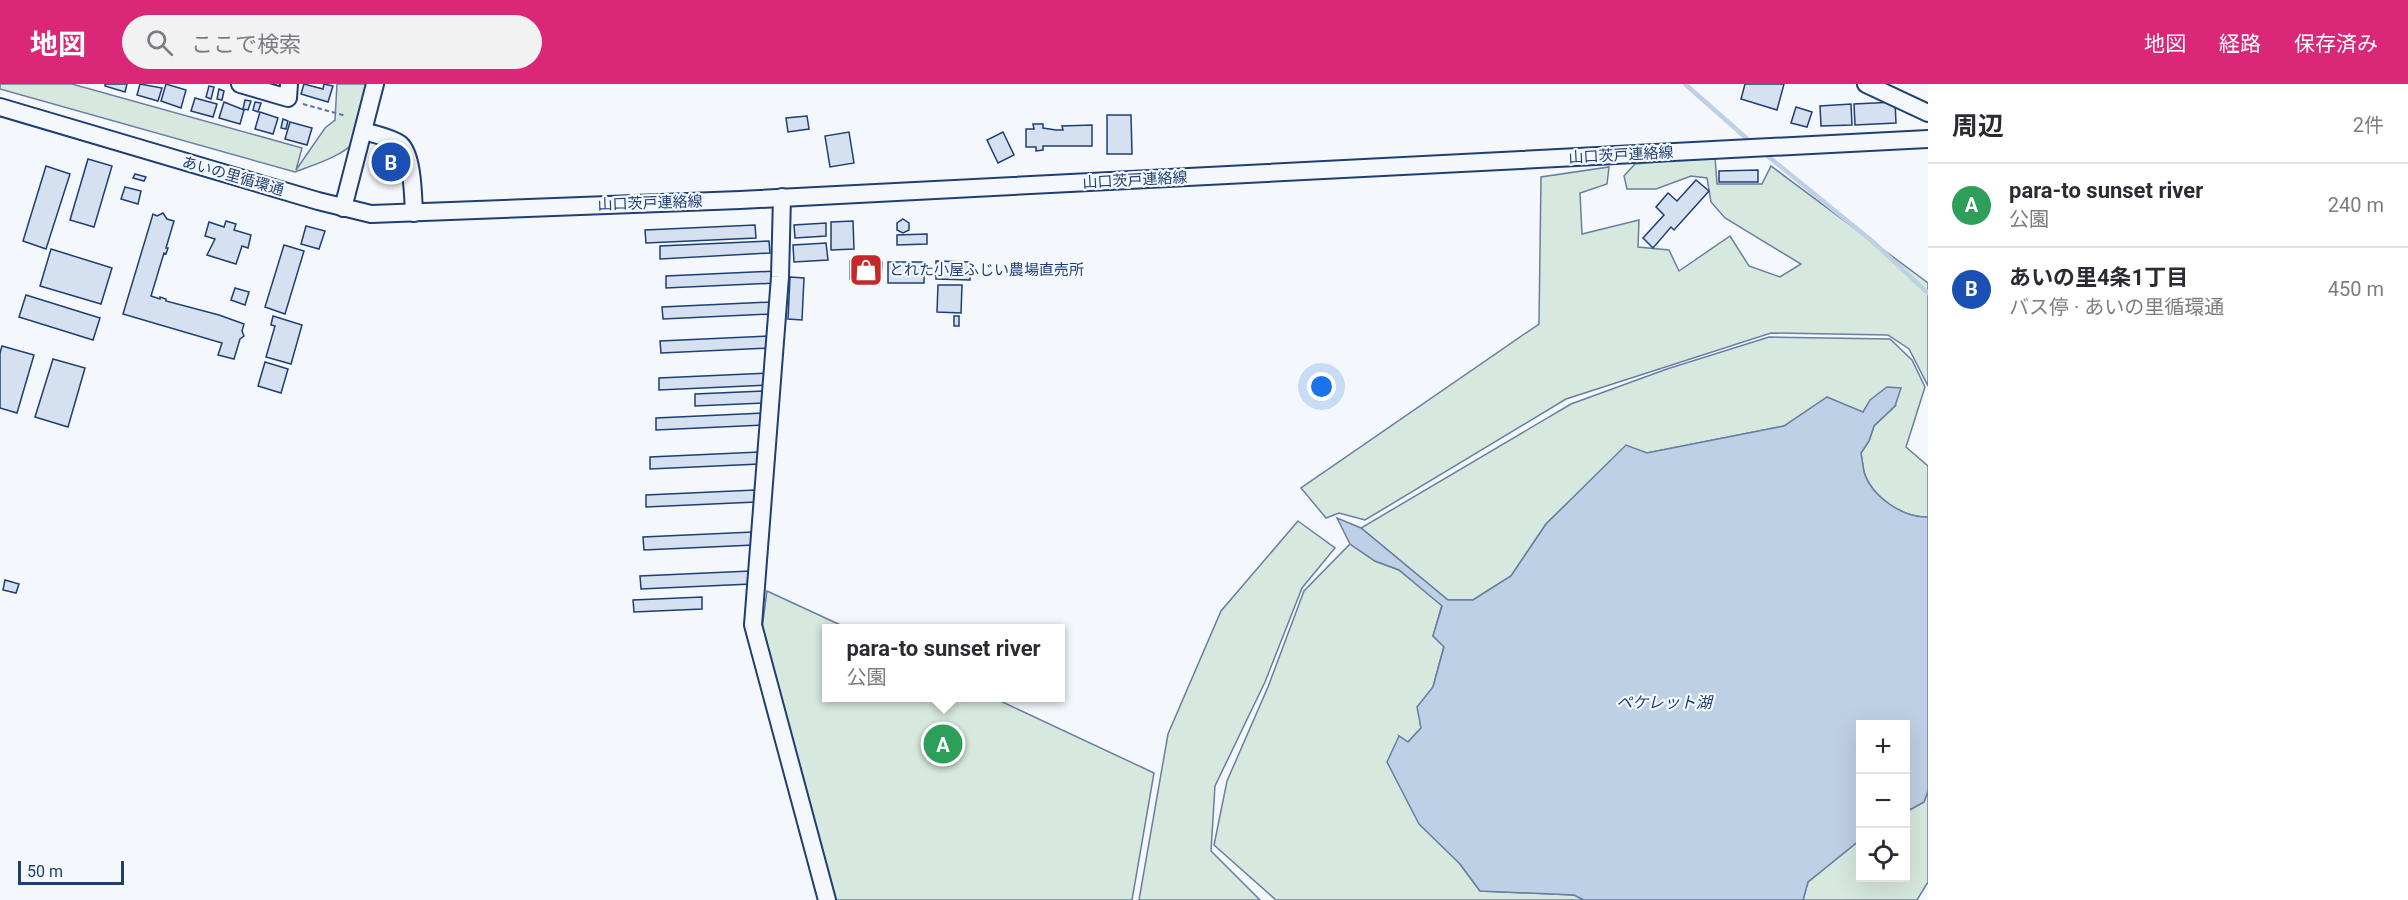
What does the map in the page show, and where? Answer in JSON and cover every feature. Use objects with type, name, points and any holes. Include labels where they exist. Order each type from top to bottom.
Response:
[{"type":"street","points":[[240,84],[288,98],[289,84]]},
{"type":"street","points":[[343,208],[375,84]]},
{"type":"street","points":[[1866,84],[1928,113]]},
{"type":"street","name":"あいの里循環通","points":[[0,107],[343,208]]},
{"type":"street","points":[[364,131],[392,140],[402,146],[407,156],[411,176],[414,213]]},
{"type":"street","name":"山口茨戸連絡線","points":[[343,208],[371,214],[414,213],[782,197],[1928,139]]},
{"type":"street","points":[[782,197],[780,276],[753,625],[827,900]]},
{"type":"path","points":[[296,102],[346,116]]},
{"type":"shaded area","points":[[0,84],[72,84],[302,148],[296,170],[325,128],[335,120],[337,84],[367,84],[353,143],[334,156],[295,172],[0,89]]},
{"type":"shaded area","points":[[1715,157],[1717,184],[1762,184],[1771,166],[1928,283],[1928,386],[1909,349],[1888,335],[1771,333],[1566,399],[1365,520],[1339,513],[1326,518],[1301,488],[1539,324],[1541,177],[1609,167],[1607,184],[1580,193],[1582,234],[1639,220],[1638,247],[1669,250],[1679,271],[1730,236],[1749,266],[1780,277],[1801,264],[1725,218],[1711,202],[1707,178],[1691,176],[1656,189],[1627,189],[1624,176],[1635,164]]},
{"type":"shaded area","points":[[1769,337],[1890,339],[1912,360],[1925,387],[1906,447],[1928,466],[1928,517],[1909,514],[1890,504],[1874,490],[1864,472],[1861,453],[1869,441],[1874,426],[1895,406],[1864,413],[1827,397],[1784,426],[1647,453],[1626,446],[1546,524],[1511,576],[1473,600],[1448,600],[1361,528],[1571,404],[1667,369]]},
{"type":"shaded area","points":[[1298,521],[1335,548],[1302,588],[1265,682],[1215,786],[1211,851],[1260,900],[1139,900],[1168,734],[1221,611]]},
{"type":"shaded area","points":[[1350,544],[1375,561],[1399,570],[1442,605],[1433,636],[1444,646],[1433,687],[1418,707],[1421,728],[1408,742],[1399,736],[1460,864],[1480,891],[1574,895],[1584,900],[1276,900],[1214,845],[1227,781],[1268,687],[1304,591]]},
{"type":"shaded area","points":[[767,591],[838,624],[822,624],[822,702],[1003,702],[1154,773],[1132,900],[834,900],[762,629]]},
{"type":"shaded area","points":[[1928,791],[1928,882],[1917,900],[1803,900],[1808,882],[1856,843],[1856,882],[1910,882],[1910,810],[1924,802]]},
{"type":"water","name":"ペケレット湖","points":[[1887,387],[1901,388],[1895,406],[1874,426],[1869,441],[1861,453],[1868,481],[1881,497],[1899,510],[1928,517],[1928,791],[1924,802],[1910,810],[1910,720],[1856,720],[1856,843],[1808,882],[1803,900],[1584,900],[1574,895],[1480,891],[1460,864],[1419,824],[1387,762],[1399,736],[1408,742],[1421,728],[1417,707],[1433,687],[1444,647],[1433,636],[1442,606],[1399,570],[1375,561],[1350,544],[1337,518],[1361,528],[1448,600],[1473,600],[1511,576],[1546,524],[1626,445],[1647,453],[1784,426],[1827,397],[1863,412],[1870,400]]},
{"type":"building","points":[[105,84],[127,84],[125,92],[105,86]]},
{"type":"building","points":[[140,84],[162,88],[158,101],[137,95]]},
{"type":"building","points":[[166,84],[186,90],[181,108],[161,101]]},
{"type":"building","points":[[304,84],[323,89],[324,84],[333,86],[328,102],[301,94]]},
{"type":"building","points":[[1745,84],[1784,84],[1777,110],[1741,99]]},
{"type":"building","points":[[209,86],[214,87],[211,99],[206,97]]},
{"type":"building","points":[[219,89],[224,91],[222,100],[217,99]]},
{"type":"building","points":[[195,98],[217,104],[213,117],[191,111]]},
{"type":"building","points":[[245,100],[251,101],[248,110],[243,109]]},
{"type":"building","points":[[224,102],[244,110],[240,124],[219,118]]},
{"type":"building","points":[[255,102],[261,103],[258,112],[253,110]]},
{"type":"building","points":[[1895,102],[1896,123],[1855,125],[1854,104]]},
{"type":"building","points":[[1851,104],[1852,125],[1821,126],[1820,106]]},
{"type":"building","points":[[1796,107],[1812,112],[1807,127],[1791,123]]},
{"type":"building","points":[[260,112],[278,118],[273,134],[255,129]]},
{"type":"building","points":[[1107,115],[1131,115],[1132,154],[1107,154]]},
{"type":"building","points":[[807,116],[809,129],[788,132],[786,118]]},
{"type":"building","points":[[283,119],[288,121],[286,129],[281,128]]},
{"type":"building","points":[[290,122],[312,128],[307,145],[285,139]]},
{"type":"building","points":[[1033,124],[1043,124],[1043,128],[1056,130],[1063,130],[1062,126],[1092,125],[1092,146],[1043,146],[1043,150],[1036,151],[1036,147],[1026,147],[1026,129],[1034,129]]},
{"type":"building","points":[[849,132],[854,163],[830,167],[825,136]]},
{"type":"building","points":[[1003,132],[1014,155],[998,163],[987,140]]},
{"type":"building","points":[[88,159],[112,166],[94,227],[70,220]]},
{"type":"building","points":[[46,166],[70,174],[46,249],[23,241]]},
{"type":"building","points":[[1758,170],[1758,182],[1719,182],[1719,171]]},
{"type":"building","points":[[135,174],[146,177],[144,181],[133,178]]},
{"type":"building","points":[[1696,180],[1709,191],[1674,230],[1671,227],[1653,248],[1643,238],[1664,215],[1656,207],[1668,193],[1677,201]]},
{"type":"building","points":[[125,187],[141,191],[138,204],[121,199]]},
{"type":"building","points":[[163,213],[167,219],[174,221],[166,248],[168,248],[166,254],[164,253],[151,296],[244,324],[242,331],[244,336],[240,339],[234,359],[218,355],[222,343],[123,314],[153,214],[157,216]]},
{"type":"building","points":[[903,219],[909,223],[909,230],[903,233],[897,230],[897,223]]},
{"type":"building","points":[[226,221],[236,224],[234,230],[251,235],[248,248],[242,246],[236,264],[207,255],[215,239],[205,236],[209,222],[224,227]]},
{"type":"building","points":[[853,221],[854,249],[831,250],[831,222]]},
{"type":"building","points":[[826,223],[826,236],[795,238],[794,225]]},
{"type":"building","points":[[755,225],[756,238],[646,243],[645,230]]},
{"type":"building","points":[[306,226],[325,231],[319,249],[301,244]]},
{"type":"building","points":[[927,234],[927,244],[897,245],[897,235]]},
{"type":"building","points":[[769,241],[770,253],[660,259],[660,246]]},
{"type":"building","points":[[826,243],[828,260],[794,262],[793,245]]},
{"type":"building","points":[[284,245],[304,251],[285,314],[265,307]]},
{"type":"building","points":[[51,249],[112,268],[101,304],[40,286]]},
{"type":"building","name":"とれた小屋ふじい農場直売所","points":[[850,261],[882,262],[881,280],[850,279]]},
{"type":"building","points":[[936,261],[970,262],[970,280],[936,279]]},
{"type":"building","points":[[888,262],[924,262],[924,283],[888,283]]},
{"type":"building","points":[[776,271],[776,283],[666,288],[666,276]]},
{"type":"building","points":[[790,277],[804,278],[802,320],[788,319]]},
{"type":"building","points":[[938,285],[962,285],[961,313],[937,312]]},
{"type":"building","points":[[235,288],[249,292],[245,305],[231,300]]},
{"type":"building","points":[[26,295],[100,318],[93,340],[19,317]]},
{"type":"building","points":[[772,302],[772,314],[663,319],[662,307]]},
{"type":"building","points":[[273,316],[302,325],[291,364],[266,357],[275,326],[271,325]]},
{"type":"building","points":[[954,316],[959,316],[959,326],[954,326]]},
{"type":"building","points":[[770,336],[771,348],[661,353],[660,341]]},
{"type":"building","points":[[2,346],[34,355],[17,413],[0,408]]},
{"type":"building","points":[[53,359],[85,368],[68,427],[35,417]]},
{"type":"building","points":[[265,362],[288,369],[281,393],[258,386]]},
{"type":"building","points":[[768,373],[769,385],[659,390],[659,378]]},
{"type":"building","points":[[764,391],[764,403],[695,406],[695,394]]},
{"type":"building","points":[[765,413],[766,425],[656,430],[656,418]]},
{"type":"building","points":[[759,452],[760,464],[650,469],[650,457]]},
{"type":"building","points":[[755,490],[756,502],[646,507],[646,495]]},
{"type":"building","points":[[753,532],[754,545],[644,550],[643,537]]},
{"type":"building","points":[[750,571],[751,584],[641,589],[640,576]]},
{"type":"building","points":[[5,580],[19,584],[16,593],[3,590]]},
{"type":"building","points":[[702,597],[702,609],[634,612],[633,600]]},
{"type":"waterway","points":[[1685,84],[1753,144]]},
{"type":"waterway","points":[[1764,153],[1872,241],[1928,293]]},
{"type":"place","name":"あいの里4条1丁目","points":[[391,162]]},
{"type":"place","name":"とれた小屋ふじい農場直売所","points":[[866,270]]},
{"type":"place","name":"para-to sunset river","points":[[943,744]]}]
